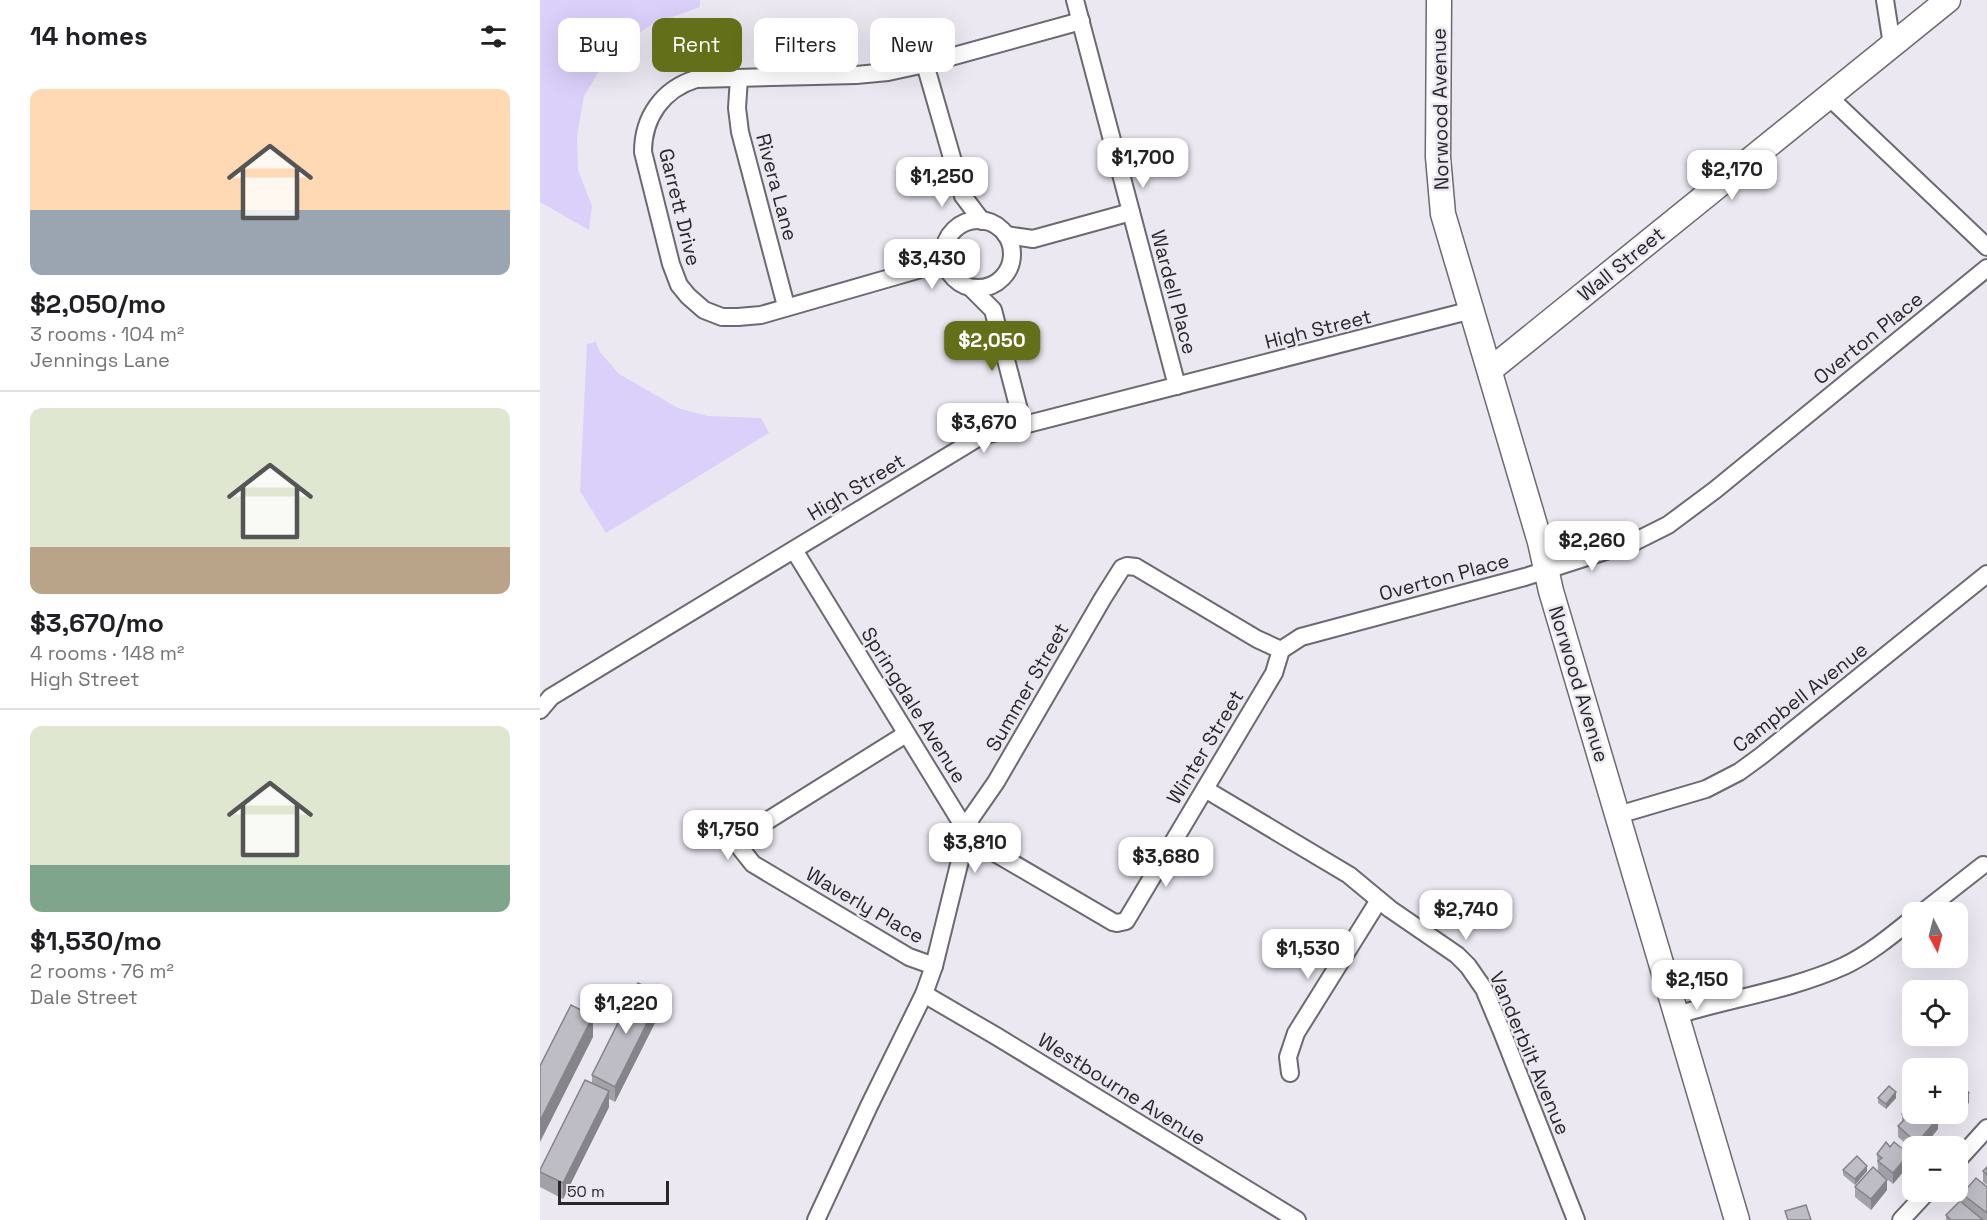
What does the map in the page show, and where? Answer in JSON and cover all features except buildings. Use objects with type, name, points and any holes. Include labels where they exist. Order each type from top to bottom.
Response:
[{"type":"street","name":"Wardell Place","points":[[1075,0],[1178,386]]},
{"type":"street","name":"Norwood Avenue","points":[[1439,0],[1438,172],[1443,214],[1540,542],[1551,591],[1737,1220]]},
{"type":"street","points":[[1885,0],[1892,45]]},
{"type":"street","name":"Wall Street","points":[[1490,370],[1948,0]]},
{"type":"street","name":"Garrett Drive","points":[[955,56],[1081,21]]},
{"type":"street","name":"Garrett Drive","points":[[888,72],[856,75],[696,79],[680,84],[665,97],[651,115],[643,134],[643,152],[671,264],[679,285],[704,310],[722,317],[738,318],[762,315],[786,306],[921,269],[944,249],[951,233],[957,227],[963,196]]},
{"type":"street","points":[[927,72],[963,196],[982,221]]},
{"type":"street","name":"Rivera Lane","points":[[739,78],[737,108],[740,132],[786,306]]},
{"type":"street","points":[[1829,97],[1987,248]]},
{"type":"street","points":[[1006,235],[1033,239],[1131,212]]},
{"type":"street","points":[[957,227],[964,223],[982,221],[999,228],[1010,242],[1012,259]]},
{"type":"street","points":[[971,288],[981,288],[999,281],[1005,275],[1012,259],[1033,239]]},
{"type":"street","points":[[944,249],[946,268],[951,276]]},
{"type":"street","name":"Overton Place","points":[[1281,650],[1301,637],[1525,577],[1634,542],[1668,525],[1715,490],[1987,268]]},
{"type":"street","name":"Garrett Drive","points":[[921,269],[951,276],[964,286],[971,288],[993,310]]},
{"type":"street","points":[[999,281],[993,310],[1023,425]]},
{"type":"street","name":"High Street","points":[[544,698],[981,436],[1472,310]]},
{"type":"street","name":"Springdale Avenue","points":[[794,550],[967,832]]},
{"type":"street","name":"Summer Street","points":[[967,832],[970,818],[1002,772],[1102,598],[1122,568],[1136,567],[1257,639],[1281,650]]},
{"type":"street","name":"Campbell Avenue","points":[[1618,815],[1706,789],[1739,772],[1984,583]]},
{"type":"street","name":"Winter Street","points":[[967,832],[973,840],[1113,922],[1126,921],[1274,673],[1281,650]]},
{"type":"street","name":"Waverly Place","points":[[906,734],[751,831],[743,838],[741,849],[753,864],[909,957],[934,966]]},
{"type":"street","name":"Vanderbilt Avenue","points":[[1205,789],[1348,875],[1378,900],[1457,955],[1476,976],[1502,1032],[1576,1220]]},
{"type":"street","points":[[816,1220],[924,994],[934,966],[967,832]]},
{"type":"street","points":[[1936,902],[1983,865]]},
{"type":"street","points":[[1290,1073],[1288,1057],[1296,1033],[1378,900]]},
{"type":"street","points":[[1677,1015],[1823,975],[1873,949],[1902,927]]},
{"type":"street","name":"Westbourne Avenue","points":[[924,994],[1297,1220]]},
{"type":"street","points":[[1968,1149],[1987,1128]]},
{"type":"street","points":[[1901,1220],[1918,1202]]},
{"type":"shaded area","points":[[540,0],[700,0],[700,7],[669,18],[652,18],[652,25],[640,32],[640,18],[558,18],[558,72],[598,72],[584,96],[577,136],[578,170],[592,206],[589,230],[540,202]]},
{"type":"shaded area","points":[[596,342],[600,352],[619,374],[678,408],[707,416],[761,418],[769,433],[606,533],[580,491],[587,344]]}]
